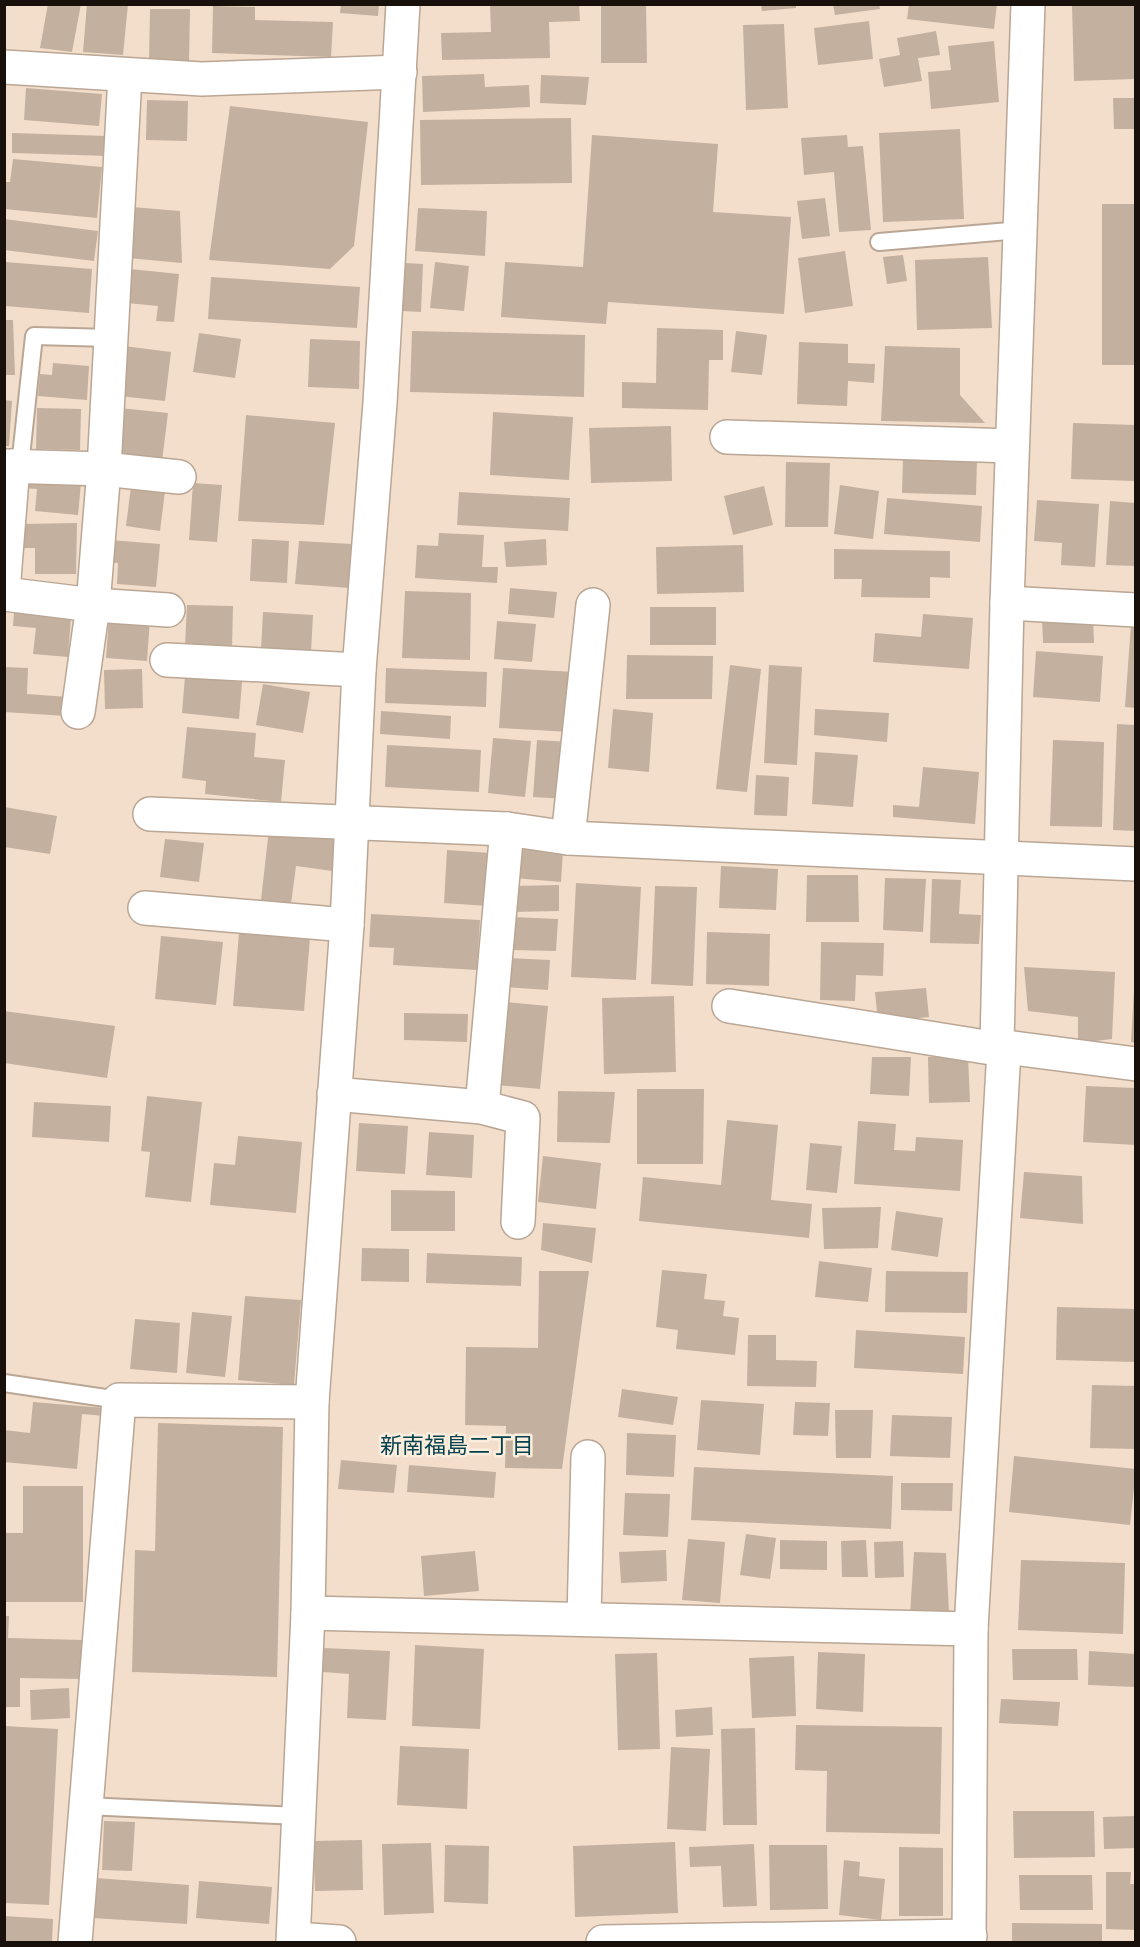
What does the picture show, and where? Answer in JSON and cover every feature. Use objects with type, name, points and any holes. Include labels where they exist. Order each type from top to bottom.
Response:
[{"type":"street","points":[[339,1942],[294,1941],[309,1613],[312,1402],[347,925],[359,669],[380,403],[403,4]]},
{"type":"street","points":[[603,1942],[970,1939],[971,1629],[1000,1048],[1006,603],[1028,4]]},
{"type":"street","points":[[4,68],[202,79],[400,72]]},
{"type":"street","points":[[78,712],[93,605],[104,470],[125,75]]},
{"type":"street","points":[[727,437],[1012,446]]},
{"type":"street","points":[[4,579],[12,466],[104,470],[179,477]]},
{"type":"street","points":[[4,594],[93,605],[168,610]]},
{"type":"street","points":[[1006,603],[1136,610]]},
{"type":"street","points":[[568,838],[593,605]]},
{"type":"street","points":[[167,660],[359,669]]},
{"type":"street","points":[[150,814],[507,829],[568,838],[1001,856],[1136,864]]},
{"type":"street","points":[[482,1107],[507,829]]},
{"type":"street","points":[[145,908],[347,925]]},
{"type":"street","points":[[729,1006],[1000,1048],[1136,1064]]},
{"type":"street","points":[[334,1094],[482,1107],[523,1118],[518,1222]]},
{"type":"street","points":[[75,1942],[118,1400],[312,1402]]},
{"type":"street","points":[[584,1619],[588,1457]]},
{"type":"street","points":[[309,1613],[971,1629]]},
{"type":"lane","points":[[879,242],[1020,230]]},
{"type":"lane","points":[[12,466],[34,336],[111,338]]},
{"type":"lane","points":[[4,1383],[118,1400]]},
{"type":"lane","points":[[86,1806],[299,1816]]},
{"type":"building","points":[[48,4],[81,4],[72,52],[40,48]]},
{"type":"building","points":[[87,4],[128,4],[123,55],[83,52]]},
{"type":"building","points":[[341,4],[379,4],[378,16],[340,13]]},
{"type":"building","points":[[490,4],[579,4],[580,21],[549,22],[550,58],[442,60],[441,33],[491,32]]},
{"type":"building","points":[[601,4],[646,4],[647,63],[601,63]]},
{"type":"building","points":[[761,4],[796,4],[796,8],[762,11]]},
{"type":"building","points":[[833,4],[879,4],[880,9],[835,15]]},
{"type":"building","points":[[909,4],[997,4],[994,29],[907,19]]},
{"type":"building","points":[[1072,4],[1136,4],[1136,79],[1074,81]]},
{"type":"building","points":[[213,6],[255,7],[255,20],[333,22],[331,57],[212,53]]},
{"type":"building","points":[[150,9],[190,9],[189,62],[149,61]]},
{"type":"building","points":[[869,21],[873,59],[818,65],[814,28]]},
{"type":"building","points":[[784,24],[788,108],[746,110],[743,25]]},
{"type":"building","points":[[936,31],[940,55],[918,58],[922,81],[884,87],[879,59],[900,55],[897,38]]},
{"type":"building","points":[[994,41],[999,102],[931,109],[928,72],[951,70],[948,46]]},
{"type":"building","points":[[484,74],[485,87],[529,85],[530,107],[423,112],[422,76]]},
{"type":"building","points":[[541,75],[589,77],[586,105],[540,103]]},
{"type":"building","points":[[26,88],[102,94],[99,126],[24,120]]},
{"type":"building","points":[[1113,98],[1136,98],[1136,129],[1114,129]]},
{"type":"building","points":[[147,100],[188,101],[187,141],[146,140]]},
{"type":"building","points":[[230,106],[368,122],[354,246],[330,269],[209,260]]},
{"type":"building","points":[[571,118],[572,183],[421,185],[420,120]]},
{"type":"building","points":[[960,129],[964,219],[883,222],[879,133]]},
{"type":"building","points":[[12,133],[108,136],[108,156],[12,153]]},
{"type":"building","points":[[592,135],[718,144],[713,212],[791,217],[784,314],[608,302],[606,324],[501,317],[505,262],[583,267]]},
{"type":"building","points":[[847,135],[848,147],[863,146],[871,230],[839,232],[834,172],[804,175],[801,138]]},
{"type":"building","points":[[13,159],[102,167],[97,218],[4,209],[4,182],[10,182]]},
{"type":"building","points":[[825,198],[830,236],[802,239],[797,201]]},
{"type":"building","points":[[1102,204],[1136,204],[1136,365],[1102,365]]},
{"type":"building","points":[[132,207],[180,211],[182,263],[128,258]]},
{"type":"building","points":[[418,208],[487,211],[485,256],[415,251]]},
{"type":"building","points":[[4,219],[98,231],[94,261],[4,250]]},
{"type":"building","points":[[845,251],[853,306],[805,313],[798,258]]},
{"type":"building","points":[[903,255],[907,281],[887,284],[883,257]]},
{"type":"building","points":[[988,257],[992,328],[917,330],[915,260]]},
{"type":"building","points":[[5,262],[92,269],[89,313],[5,306]]},
{"type":"building","points":[[435,262],[469,266],[464,311],[430,308]]},
{"type":"building","points":[[405,263],[423,264],[421,312],[402,311]]},
{"type":"building","points":[[130,269],[179,274],[174,322],[156,321],[158,306],[127,303]]},
{"type":"building","points":[[211,277],[360,287],[357,328],[208,319]]},
{"type":"building","points":[[4,320],[13,320],[15,375],[4,375]]},
{"type":"building","points":[[657,328],[723,330],[723,360],[709,360],[708,410],[622,408],[622,382],[656,383]]},
{"type":"building","points":[[412,331],[585,335],[584,397],[410,392]]},
{"type":"building","points":[[736,331],[767,335],[762,375],[731,372]]},
{"type":"building","points":[[199,333],[241,339],[235,378],[193,372]]},
{"type":"building","points":[[310,339],[360,341],[359,389],[308,387]]},
{"type":"building","points":[[799,342],[848,344],[848,363],[875,364],[874,383],[848,381],[847,406],[797,404]]},
{"type":"building","points":[[124,346],[171,352],[165,401],[119,396]]},
{"type":"building","points":[[885,346],[960,348],[960,395],[985,423],[881,421]]},
{"type":"building","points":[[53,363],[89,366],[87,400],[38,396],[40,374],[52,375]]},
{"type":"building","points":[[4,400],[12,401],[9,446],[4,446]]},
{"type":"building","points":[[37,408],[81,409],[80,450],[36,449]]},
{"type":"building","points":[[120,408],[168,413],[162,461],[115,455]]},
{"type":"building","points":[[493,412],[573,417],[569,480],[490,475]]},
{"type":"building","points":[[246,415],[335,423],[324,525],[238,521]]},
{"type":"building","points":[[1073,423],[1136,425],[1136,481],[1071,479]]},
{"type":"building","points":[[671,426],[672,481],[591,483],[589,428]]},
{"type":"building","points":[[903,458],[977,460],[976,495],[902,493]]},
{"type":"building","points":[[786,462],[830,463],[828,527],[785,527]]},
{"type":"building","points":[[24,479],[81,483],[78,515],[35,511],[37,489],[23,488]]},
{"type":"building","points":[[193,483],[222,485],[217,542],[189,540]]},
{"type":"building","points":[[840,485],[879,491],[873,539],[834,534]]},
{"type":"building","points":[[764,486],[773,525],[733,535],[724,496]]},
{"type":"building","points":[[131,487],[165,491],[160,531],[126,526]]},
{"type":"building","points":[[459,492],[570,498],[568,531],[457,525]]},
{"type":"building","points":[[887,498],[982,506],[980,542],[884,534]]},
{"type":"building","points":[[1037,500],[1099,504],[1095,567],[1061,565],[1062,543],[1034,541]]},
{"type":"building","points":[[1110,501],[1136,503],[1136,566],[1106,565]]},
{"type":"building","points":[[77,523],[76,574],[35,574],[35,548],[21,548],[21,524]]},
{"type":"building","points":[[439,533],[484,535],[482,567],[498,567],[497,583],[415,578],[417,545],[438,546]]},
{"type":"building","points":[[252,539],[289,541],[287,583],[250,581]]},
{"type":"building","points":[[546,539],[547,565],[506,567],[504,542]]},
{"type":"building","points":[[110,540],[160,544],[156,587],[117,584],[118,563],[108,562]]},
{"type":"building","points":[[299,541],[352,544],[350,588],[295,584]]},
{"type":"building","points":[[743,545],[744,592],[657,594],[656,547]]},
{"type":"building","points":[[834,549],[950,551],[950,578],[930,577],[930,598],[861,597],[862,579],[834,579]]},
{"type":"building","points":[[510,588],[557,592],[554,618],[508,614]]},
{"type":"building","points":[[405,591],[471,593],[470,660],[402,658]]},
{"type":"building","points":[[187,605],[233,606],[232,648],[185,646]]},
{"type":"building","points":[[650,607],[716,607],[716,645],[650,645]]},
{"type":"building","points":[[14,612],[71,617],[68,657],[33,654],[36,628],[13,626]]},
{"type":"building","points":[[263,612],[313,615],[311,652],[261,649]]},
{"type":"building","points":[[923,614],[973,618],[969,669],[873,662],[875,633],[921,637]]},
{"type":"building","points":[[109,616],[150,619],[147,661],[106,658]]},
{"type":"building","points":[[1042,616],[1093,616],[1094,643],[1043,643]]},
{"type":"building","points":[[497,621],[536,624],[532,662],[494,659]]},
{"type":"building","points":[[1131,624],[1136,625],[1136,708],[1125,707]]},
{"type":"building","points":[[1036,651],[1103,656],[1100,702],[1033,697]]},
{"type":"building","points":[[627,655],[713,656],[712,699],[626,699]]},
{"type":"building","points":[[730,665],[761,669],[747,792],[716,789]]},
{"type":"building","points":[[769,665],[802,667],[797,765],[764,763]]},
{"type":"building","points":[[4,667],[28,668],[27,694],[68,697],[66,716],[4,712]]},
{"type":"building","points":[[386,668],[487,672],[486,707],[385,703]]},
{"type":"building","points":[[503,668],[574,672],[570,732],[499,728]]},
{"type":"building","points":[[142,669],[143,708],[105,709],[104,670]]},
{"type":"building","points":[[185,676],[242,682],[239,719],[182,713]]},
{"type":"building","points":[[263,684],[310,692],[303,733],[256,725]]},
{"type":"building","points":[[613,709],[653,713],[649,772],[608,768]]},
{"type":"building","points":[[815,709],[889,713],[887,742],[814,735]]},
{"type":"building","points":[[381,711],[451,716],[450,739],[380,734]]},
{"type":"building","points":[[1117,724],[1136,725],[1136,831],[1113,830]]},
{"type":"building","points":[[187,727],[256,733],[254,757],[285,760],[281,802],[205,794],[206,781],[182,778]]},
{"type":"building","points":[[493,738],[531,741],[525,797],[488,793]]},
{"type":"building","points":[[537,740],[570,742],[567,799],[533,797]]},
{"type":"building","points":[[1053,740],[1104,742],[1102,827],[1050,826]]},
{"type":"building","points":[[387,745],[481,750],[479,792],[385,787]]},
{"type":"building","points":[[815,752],[858,755],[853,807],[812,804]]},
{"type":"building","points":[[923,767],[979,772],[975,824],[893,817],[893,805],[919,807]]},
{"type":"building","points":[[756,775],[789,777],[787,816],[754,815]]},
{"type":"building","points":[[4,807],[57,816],[50,854],[4,847]]},
{"type":"building","points":[[269,829],[336,837],[332,871],[296,866],[291,904],[261,900]]},
{"type":"building","points":[[165,839],[204,843],[199,882],[160,877]]},
{"type":"building","points":[[515,848],[563,851],[561,882],[514,878]]},
{"type":"building","points":[[447,850],[490,853],[487,906],[444,903]]},
{"type":"building","points":[[721,866],[778,869],[776,910],[719,908]]},
{"type":"building","points":[[807,875],[858,875],[859,922],[806,922]]},
{"type":"building","points":[[885,878],[926,879],[923,932],[883,930]]},
{"type":"building","points":[[932,879],[961,880],[959,914],[981,915],[979,944],[930,943]]},
{"type":"building","points":[[576,883],[641,887],[636,980],[571,977]]},
{"type":"building","points":[[559,885],[559,911],[512,912],[512,886]]},
{"type":"building","points":[[655,886],[697,887],[693,986],[651,984]]},
{"type":"building","points":[[371,914],[480,920],[477,970],[393,965],[394,948],[369,947]]},
{"type":"building","points":[[512,917],[558,919],[556,951],[511,950]]},
{"type":"building","points":[[707,932],[770,934],[769,986],[706,984]]},
{"type":"building","points":[[239,933],[310,938],[304,1011],[233,1006]]},
{"type":"building","points":[[161,936],[223,942],[216,1005],[155,999]]},
{"type":"building","points":[[821,942],[884,943],[883,976],[856,975],[855,1001],[820,1000]]},
{"type":"building","points":[[506,958],[550,960],[548,990],[504,987]]},
{"type":"building","points":[[1024,967],[1115,972],[1112,1039],[1078,1043],[1078,1017],[1028,1011]]},
{"type":"building","points":[[926,988],[929,1017],[878,1022],[875,992]]},
{"type":"building","points":[[1134,989],[1136,989],[1136,1043],[1131,1042]]},
{"type":"building","points":[[674,996],[676,1072],[604,1074],[602,998]]},
{"type":"building","points":[[505,1002],[548,1006],[540,1089],[497,1085]]},
{"type":"building","points":[[4,1011],[115,1026],[107,1078],[4,1063]]},
{"type":"building","points":[[404,1013],[468,1014],[467,1042],[404,1040]]},
{"type":"building","points":[[968,1056],[970,1102],[929,1103],[928,1057]]},
{"type":"building","points":[[872,1057],[911,1057],[909,1096],[870,1094]]},
{"type":"building","points":[[1086,1086],[1136,1088],[1136,1145],[1083,1142]]},
{"type":"building","points":[[637,1089],[704,1089],[703,1164],[637,1164]]},
{"type":"building","points":[[558,1091],[615,1092],[610,1143],[557,1142]]},
{"type":"building","points":[[147,1096],[202,1102],[191,1202],[145,1197],[150,1152],[141,1151]]},
{"type":"building","points":[[34,1102],[111,1106],[109,1142],[32,1137]]},
{"type":"building","points":[[727,1120],[778,1125],[771,1200],[812,1204],[809,1238],[639,1221],[643,1177],[721,1185]]},
{"type":"building","points":[[858,1121],[896,1124],[894,1150],[915,1151],[916,1137],[963,1140],[960,1191],[854,1184]]},
{"type":"building","points":[[359,1123],[408,1126],[405,1174],[356,1171]]},
{"type":"building","points":[[429,1132],[474,1135],[472,1178],[426,1175]]},
{"type":"building","points":[[238,1136],[302,1142],[296,1213],[210,1205],[214,1163],[235,1165]]},
{"type":"building","points":[[810,1143],[842,1146],[837,1193],[806,1190]]},
{"type":"building","points":[[543,1156],[601,1163],[596,1209],[538,1202]]},
{"type":"building","points":[[1024,1172],[1082,1176],[1083,1224],[1020,1218]]},
{"type":"building","points":[[391,1190],[455,1191],[455,1231],[391,1231]]},
{"type":"building","points":[[881,1207],[878,1248],[824,1249],[822,1208]]},
{"type":"building","points":[[896,1211],[943,1218],[938,1257],[891,1250]]},
{"type":"building","points":[[543,1223],[596,1228],[592,1263],[541,1250]]},
{"type":"building","points":[[362,1248],[409,1249],[409,1282],[361,1281]]},
{"type":"building","points":[[427,1253],[522,1257],[521,1286],[426,1283]]},
{"type":"building","points":[[819,1261],[872,1268],[868,1302],[815,1297]]},
{"type":"building","points":[[662,1270],[707,1274],[704,1299],[725,1301],[723,1316],[739,1318],[735,1355],[676,1349],[678,1330],[656,1327]]},
{"type":"building","points":[[539,1271],[589,1271],[562,1469],[505,1468],[506,1426],[465,1425],[466,1347],[538,1348]]},
{"type":"building","points":[[886,1271],[968,1272],[967,1313],[885,1312]]},
{"type":"building","points":[[245,1296],[301,1300],[294,1385],[238,1380]]},
{"type":"building","points":[[1057,1307],[1136,1309],[1135,1362],[1056,1360]]},
{"type":"building","points":[[192,1312],[232,1316],[225,1377],[186,1373]]},
{"type":"building","points":[[135,1319],[180,1323],[177,1373],[130,1369]]},
{"type":"building","points":[[856,1330],[965,1337],[963,1374],[854,1368]]},
{"type":"building","points":[[748,1335],[776,1335],[776,1360],[817,1361],[816,1387],[747,1386]]},
{"type":"building","points":[[1092,1385],[1136,1386],[1136,1449],[1090,1448]]},
{"type":"building","points":[[622,1389],[678,1397],[673,1425],[618,1417]]},
{"type":"building","points":[[701,1400],[764,1404],[760,1455],[697,1450]]},
{"type":"building","points":[[33,1402],[105,1408],[105,1416],[82,1414],[77,1469],[4,1462],[4,1430],[30,1433]]},
{"type":"building","points":[[795,1402],[830,1403],[828,1436],[793,1435]]},
{"type":"building","points":[[835,1410],[873,1410],[871,1458],[836,1458]]},
{"type":"building","points":[[892,1415],[952,1417],[950,1458],[890,1456]]},
{"type":"building","points":[[158,1423],[283,1427],[277,1677],[132,1672],[135,1550],[155,1551]]},
{"type":"building","points":[[627,1433],[676,1435],[674,1477],[626,1475]]},
{"type":"building","points":[[1014,1456],[1136,1469],[1130,1525],[1009,1512]]},
{"type":"building","points":[[341,1460],[397,1465],[394,1493],[338,1489]]},
{"type":"building","points":[[409,1465],[496,1472],[494,1498],[407,1492]]},
{"type":"building","points":[[694,1467],[893,1476],[891,1529],[691,1520]]},
{"type":"building","points":[[901,1483],[953,1483],[952,1511],[901,1510]]},
{"type":"building","points":[[23,1486],[83,1486],[83,1602],[4,1602],[4,1533],[23,1533]]},
{"type":"building","points":[[625,1493],[670,1494],[668,1537],[623,1535]]},
{"type":"building","points":[[746,1534],[776,1538],[770,1579],[740,1575]]},
{"type":"building","points":[[688,1539],[725,1542],[720,1603],[682,1600]]},
{"type":"building","points":[[780,1540],[827,1541],[827,1570],[780,1569]]},
{"type":"building","points":[[866,1540],[868,1577],[842,1577],[841,1541]]},
{"type":"building","points":[[903,1541],[904,1577],[875,1578],[874,1542]]},
{"type":"building","points":[[666,1550],[667,1581],[621,1583],[619,1552]]},
{"type":"building","points":[[475,1551],[479,1591],[424,1596],[421,1556]]},
{"type":"building","points":[[914,1552],[946,1553],[949,1613],[910,1615]]},
{"type":"building","points":[[1021,1560],[1125,1563],[1123,1634],[1018,1630]]},
{"type":"building","points":[[4,1616],[9,1616],[8,1638],[83,1640],[82,1679],[20,1678],[20,1707],[4,1707]]},
{"type":"building","points":[[415,1645],[484,1649],[480,1729],[412,1726]]},
{"type":"building","points":[[323,1648],[390,1651],[386,1720],[347,1718],[349,1674],[323,1672]]},
{"type":"building","points":[[1012,1649],[1077,1649],[1078,1680],[1013,1680]]},
{"type":"building","points":[[1089,1651],[1136,1654],[1136,1687],[1088,1685]]},
{"type":"building","points":[[818,1652],[865,1654],[863,1712],[816,1709]]},
{"type":"building","points":[[657,1653],[660,1749],[618,1750],[615,1654]]},
{"type":"building","points":[[794,1656],[796,1716],[752,1718],[749,1658]]},
{"type":"building","points":[[69,1688],[70,1718],[31,1720],[30,1690]]},
{"type":"building","points":[[1001,1699],[1060,1702],[1058,1726],[999,1723]]},
{"type":"building","points":[[712,1707],[713,1735],[676,1737],[675,1710]]},
{"type":"building","points":[[796,1725],[942,1727],[940,1834],[826,1832],[827,1771],[795,1770]]},
{"type":"building","points":[[4,1726],[58,1729],[49,1905],[4,1903]]},
{"type":"building","points":[[755,1728],[757,1825],[723,1825],[721,1729]]},
{"type":"building","points":[[400,1746],[469,1749],[467,1809],[397,1805]]},
{"type":"building","points":[[671,1747],[710,1749],[706,1831],[667,1829]]},
{"type":"building","points":[[1013,1811],[1094,1811],[1095,1857],[1014,1858]]},
{"type":"building","points":[[1136,1816],[1136,1848],[1104,1849],[1103,1817]]},
{"type":"building","points":[[104,1821],[135,1822],[132,1871],[102,1870]]},
{"type":"building","points":[[362,1840],[363,1890],[315,1891],[313,1841]]},
{"type":"building","points":[[675,1842],[678,1913],[575,1917],[573,1846]]},
{"type":"building","points":[[431,1843],[434,1913],[384,1915],[382,1844]]},
{"type":"building","points":[[754,1844],[757,1906],[723,1907],[721,1866],[690,1867],[689,1847]]},
{"type":"building","points":[[445,1845],[489,1846],[488,1904],[444,1902]]},
{"type":"building","points":[[769,1845],[827,1845],[828,1909],[770,1910]]},
{"type":"building","points":[[899,1847],[943,1848],[943,1916],[899,1916]]},
{"type":"building","points":[[844,1860],[860,1862],[859,1876],[885,1879],[881,1920],[839,1915]]},
{"type":"building","points":[[1106,1872],[1131,1872],[1130,1884],[1136,1884],[1136,1930],[1106,1929]]},
{"type":"building","points":[[1019,1875],[1092,1875],[1093,1910],[1020,1910]]},
{"type":"building","points":[[96,1878],[189,1885],[187,1924],[93,1918]]},
{"type":"building","points":[[199,1881],[272,1887],[269,1924],[196,1918]]},
{"type":"building","points":[[4,1916],[53,1919],[52,1942],[4,1942]]},
{"type":"building","points":[[1012,1923],[1102,1924],[1102,1942],[1012,1942]]},
{"type":"district","name":"新南福島二丁目","points":[[457,1445]]}]
